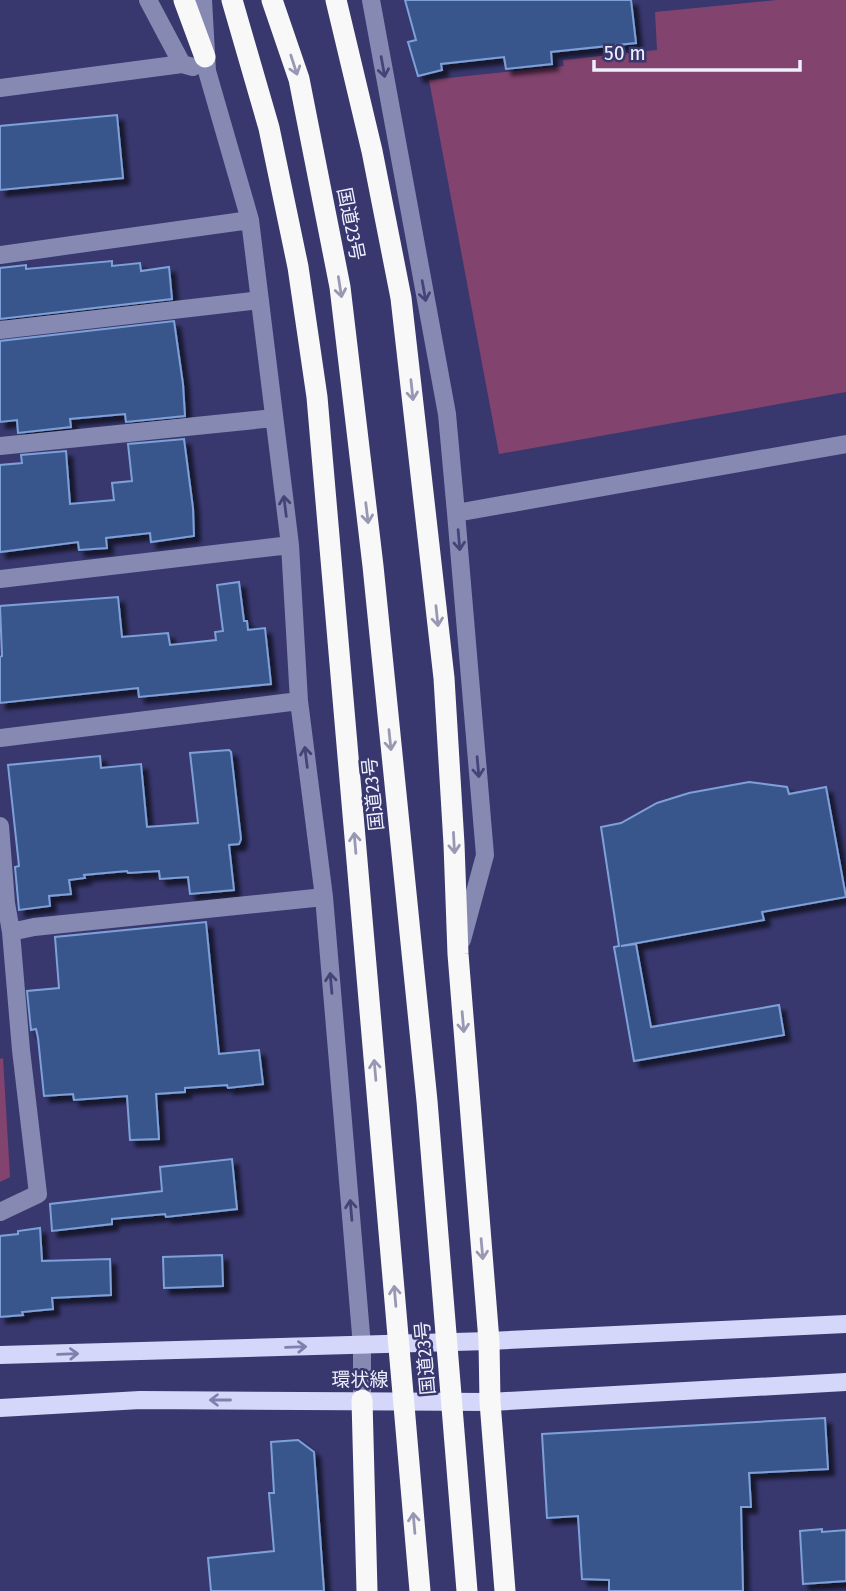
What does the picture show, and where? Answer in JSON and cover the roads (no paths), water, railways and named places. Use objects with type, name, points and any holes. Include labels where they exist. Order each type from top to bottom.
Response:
[{"type":"highway","points":[[184,0],[206,64]]},
{"type":"highway","name":"国道23号","points":[[232,0],[270,128],[298,267],[317,397],[420,1591]]},
{"type":"highway","name":"国道23号","points":[[272,0],[299,79],[340,287],[373,566],[427,1101],[467,1591]]},
{"type":"highway","points":[[335,0],[372,151],[401,298],[444,678],[458,954],[489,1341],[490,1402],[505,1591]]},
{"type":"highway","points":[[362,1400],[367,1591]]},
{"type":"main road","name":"環状線","points":[[0,1356],[362,1346],[846,1324]]},
{"type":"main road","name":"環状線","points":[[0,1408],[141,1400],[490,1402],[846,1382]]},
{"type":"street","points":[[148,0],[182,64]]},
{"type":"street","points":[[204,0],[206,64],[250,220],[290,545],[299,701],[324,897],[362,1346],[362,1400]]},
{"type":"street","points":[[371,0],[447,414],[485,855],[458,954]]},
{"type":"street","points":[[0,88],[182,64],[206,64]]},
{"type":"street","points":[[0,255],[250,220]]},
{"type":"street","points":[[0,330],[260,300]]},
{"type":"street","points":[[0,446],[274,418]]},
{"type":"street","points":[[456,513],[846,444]]},
{"type":"street","points":[[0,579],[290,545]]},
{"type":"street","points":[[0,738],[299,701]]},
{"type":"street","points":[[0,826],[21,1050],[38,1194],[0,1212]]},
{"type":"street","points":[[11,932],[34,927],[324,897]]}]
